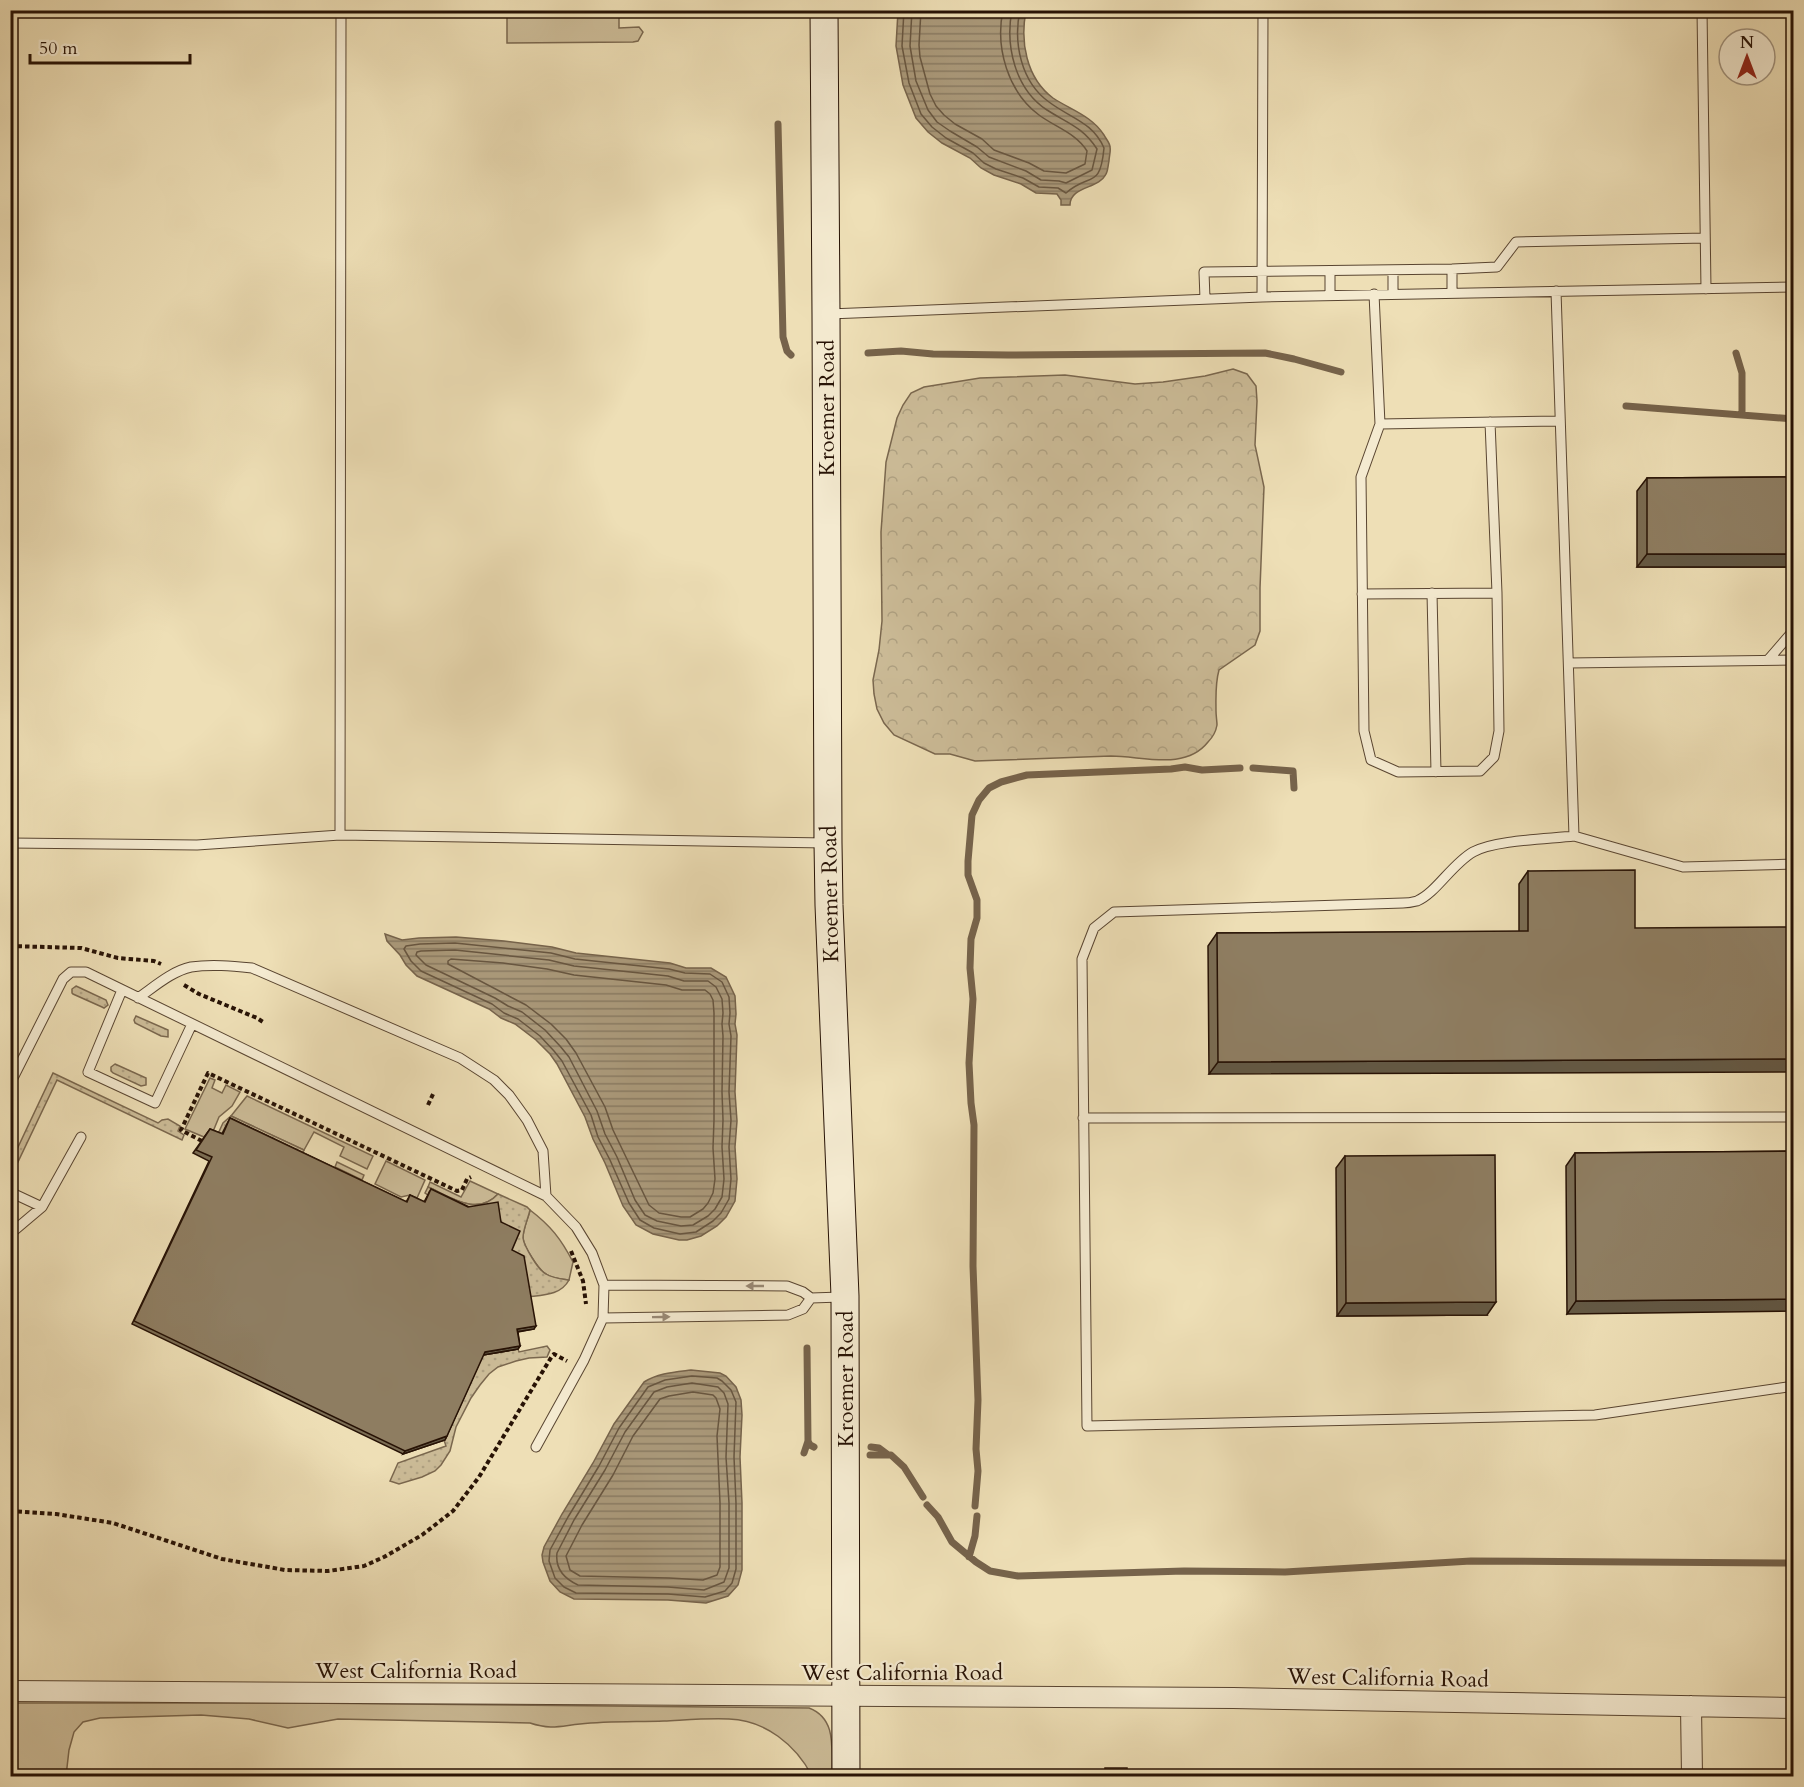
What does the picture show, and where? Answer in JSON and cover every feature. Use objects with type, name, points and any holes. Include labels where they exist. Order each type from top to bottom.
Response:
[{"type":"street","name":"Kroemer Road","points":[[824,10],[828,843],[845,1296],[846,1776]]},
{"type":"street","name":"West California Road","points":[[10,1691],[1233,1698],[1794,1708]]},
{"type":"street","points":[[1691,1706],[1692,1776]]},
{"type":"lane","points":[[340,835],[341,10]]},
{"type":"lane","points":[[1262,297],[1263,10]]},
{"type":"lane","points":[[1702,10],[1706,289]]},
{"type":"lane","points":[[1205,299],[1204,272],[1497,267],[1516,242],[1705,238]]},
{"type":"lane","points":[[1452,269],[1452,293]]},
{"type":"lane","points":[[1393,270],[1393,294]]},
{"type":"lane","points":[[1330,271],[1330,295]]},
{"type":"lane","points":[[826,314],[1330,295],[1794,287]]},
{"type":"lane","points":[[1556,291],[1574,836]]},
{"type":"lane","points":[[1374,294],[1380,424],[1361,477],[1364,731],[1371,760],[1398,772],[1480,771],[1494,757],[1499,731],[1497,593],[1490,422]]},
{"type":"lane","points":[[1380,424],[1560,421]]},
{"type":"lane","points":[[1432,593],[1436,772]]},
{"type":"lane","points":[[1362,594],[1497,593]]},
{"type":"lane","points":[[1768,660],[1794,630]]},
{"type":"lane","points":[[1569,663],[1794,660]]},
{"type":"lane","points":[[10,843],[197,845],[340,835],[828,843]]},
{"type":"lane","points":[[1794,864],[1683,867],[1574,836],[1494,845],[1475,851],[1461,860],[1427,894],[1416,901],[1391,904],[1114,912],[1094,928],[1082,959],[1087,1426],[1595,1415],[1794,1386]]},
{"type":"lane","points":[[138,998],[165,979],[189,968],[222,966],[252,968],[460,1058],[494,1080],[527,1119],[543,1151],[546,1196]]},
{"type":"lane","points":[[10,1084],[63,979],[71,972],[86,972],[546,1196],[576,1227],[592,1253],[604,1285],[603,1318],[584,1360],[536,1447]]},
{"type":"lane","points":[[122,990],[88,1072],[155,1103],[192,1024]]},
{"type":"lane","points":[[1083,1118],[1794,1118]]},
{"type":"lane","points":[[10,1234],[42,1207],[81,1137]]},
{"type":"lane","points":[[10,1192],[42,1207]]},
{"type":"lane","points":[[604,1285],[787,1286],[811,1298],[845,1296]]},
{"type":"lane","points":[[603,1318],[788,1316],[803,1309],[811,1298]]},
{"type":"path","points":[[10,946],[81,948],[118,958],[154,961],[164,967]]},
{"type":"path","points":[[184,985],[199,994],[257,1018],[263,1022],[262,1024]]},
{"type":"path","points":[[202,1141],[181,1130],[208,1073],[457,1191],[462,1190],[468,1177],[473,1178]]},
{"type":"path","points":[[428,1104],[434,1092]]},
{"type":"path","points":[[568,1247],[583,1281],[586,1310]]},
{"type":"path","points":[[10,1511],[56,1514],[113,1523],[222,1559],[285,1570],[328,1571],[364,1566],[422,1535],[453,1511],[479,1477],[552,1356],[554,1354],[569,1362],[572,1360]]},
{"type":"green space","points":[[507,11],[619,11],[619,28],[639,27],[643,32],[638,41],[633,42],[507,43]]},
{"type":"green space","points":[[1233,369],[1247,374],[1256,386],[1255,445],[1264,487],[1260,631],[1255,645],[1219,670],[1216,690],[1217,725],[1208,742],[1199,751],[1176,759],[1111,756],[975,761],[950,754],[935,754],[894,735],[884,723],[877,709],[873,680],[882,621],[881,532],[886,462],[897,418],[911,393],[924,387],[980,378],[1065,375],[1135,384],[1205,376]]},
{"type":"green space","points":[[76,986],[106,1000],[108,1005],[104,1008],[73,994],[72,989]]},
{"type":"green space","points":[[136,1016],[168,1030],[168,1037],[161,1036],[135,1023]]},
{"type":"green space","points":[[115,1064],[146,1078],[146,1085],[141,1086],[113,1073],[111,1067]]},
{"type":"green space","points":[[53,1073],[158,1123],[168,1119],[180,1126],[178,1131],[184,1135],[182,1140],[57,1080],[11,1173],[11,1162]]},
{"type":"green space","points":[[210,1078],[215,1080],[212,1088],[222,1093],[226,1085],[240,1092],[232,1106],[219,1117],[212,1134],[208,1132],[204,1137],[185,1129]]},
{"type":"green space","points":[[247,1096],[373,1156],[367,1169],[340,1156],[344,1147],[314,1132],[304,1150],[231,1116]]},
{"type":"green space","points":[[231,1116],[304,1150],[301,1156],[228,1122],[220,1137],[217,1136],[223,1123]]},
{"type":"green space","points":[[386,1161],[425,1180],[417,1198],[410,1195],[401,1197],[375,1184]]},
{"type":"green space","points":[[337,1162],[364,1175],[362,1180],[335,1167]]},
{"type":"green space","points":[[470,1181],[498,1194],[490,1201],[473,1205],[455,1200],[428,1187],[430,1182],[461,1197]]},
{"type":"green space","points":[[428,1187],[455,1200],[473,1205],[490,1201],[498,1194],[527,1207],[530,1210],[523,1238],[529,1252],[539,1268],[546,1274],[569,1280],[566,1285],[546,1295],[528,1297],[466,1210],[429,1192],[428,1195],[425,1193]]},
{"type":"green space","points":[[530,1210],[550,1227],[569,1254],[573,1262],[569,1280],[546,1274],[539,1268],[529,1252],[523,1238]]},
{"type":"green space","points":[[547,1346],[550,1350],[547,1357],[516,1361],[498,1367],[489,1374],[471,1398],[456,1427],[450,1451],[435,1471],[399,1484],[390,1481],[398,1463],[446,1446],[444,1440],[483,1355],[518,1349],[519,1352]]},
{"type":"green space","points":[[11,1703],[300,1703],[809,1708],[825,1720],[829,1728],[832,1746],[832,1776],[812,1776],[797,1754],[778,1736],[767,1729],[742,1720],[601,1722],[550,1727],[530,1723],[338,1719],[288,1728],[249,1719],[201,1715],[100,1718],[83,1722],[74,1732],[66,1776],[11,1776]]},
{"type":"water","points":[[898,11],[1026,11],[1025,46],[1031,70],[1037,80],[1053,98],[1094,123],[1109,144],[1108,170],[1102,179],[1075,194],[1070,205],[1061,205],[1057,194],[1036,193],[1021,184],[994,175],[928,132],[916,118],[903,85],[896,46]]},
{"type":"water","points":[[385,934],[402,940],[456,937],[552,947],[576,953],[670,963],[686,968],[711,968],[726,977],[735,996],[736,1014],[737,1121],[735,1147],[737,1179],[735,1201],[726,1217],[701,1236],[687,1240],[653,1234],[636,1225],[623,1206],[585,1117],[550,1054],[515,1024],[489,1009],[417,976],[387,941]]},
{"type":"water","points":[[691,1370],[720,1373],[726,1376],[736,1387],[741,1400],[742,1570],[738,1585],[728,1596],[706,1603],[668,1600],[574,1599],[560,1592],[550,1581],[543,1562],[544,1547],[614,1424],[644,1382],[661,1375]]},
{"type":"building","points":[[1794,477],[1794,554],[1647,554],[1647,478]]},
{"type":"building","points":[[1635,870],[1635,928],[1794,927],[1794,1059],[1218,1062],[1217,933],[1528,931],[1528,871]]},
{"type":"building","points":[[230,1118],[407,1202],[410,1195],[425,1202],[431,1189],[468,1207],[498,1202],[501,1222],[520,1231],[512,1250],[524,1256],[536,1326],[517,1329],[520,1346],[485,1352],[447,1436],[405,1451],[134,1321],[212,1157],[196,1150],[210,1129],[223,1134]]},
{"type":"building","points":[[1794,1151],[1794,1299],[1576,1301],[1575,1153]]},
{"type":"building","points":[[1495,1155],[1496,1302],[1346,1303],[1345,1156]]},
{"type":"building","points":[[1105,1768],[1127,1768],[1127,1772],[1147,1773],[1146,1776],[1084,1776],[1084,1773],[1105,1773]]},
{"type":"waterway","points":[[778,124],[783,337],[787,351],[791,355]]},
{"type":"waterway","points":[[868,353],[901,351],[933,354],[1008,355],[1265,353],[1341,372]]},
{"type":"waterway","points":[[1736,353],[1742,373],[1742,415]]},
{"type":"waterway","points":[[1626,406],[1794,419]]},
{"type":"waterway","points":[[975,1506],[978,1471],[976,1449],[978,1400],[973,1266],[974,1125],[969,1063],[973,999],[970,968],[971,939],[977,918],[977,900],[968,875],[972,815],[979,800],[989,788],[1027,775],[1185,767],[1202,770],[1240,768]]},
{"type":"waterway","points":[[1253,768],[1293,771],[1294,788]]},
{"type":"waterway","points":[[804,1453],[808,1441],[807,1348]]},
{"type":"waterway","points":[[808,1441],[814,1447]]},
{"type":"waterway","points":[[871,1447],[879,1448],[887,1454]]},
{"type":"waterway","points":[[870,1455],[891,1455],[904,1467],[923,1497]]},
{"type":"waterway","points":[[927,1505],[938,1517],[952,1542],[976,1562],[990,1571],[1018,1576],[1184,1571],[1285,1572],[1471,1561],[1794,1563]]},
{"type":"waterway","points":[[969,1557],[975,1536],[977,1516]]}]
